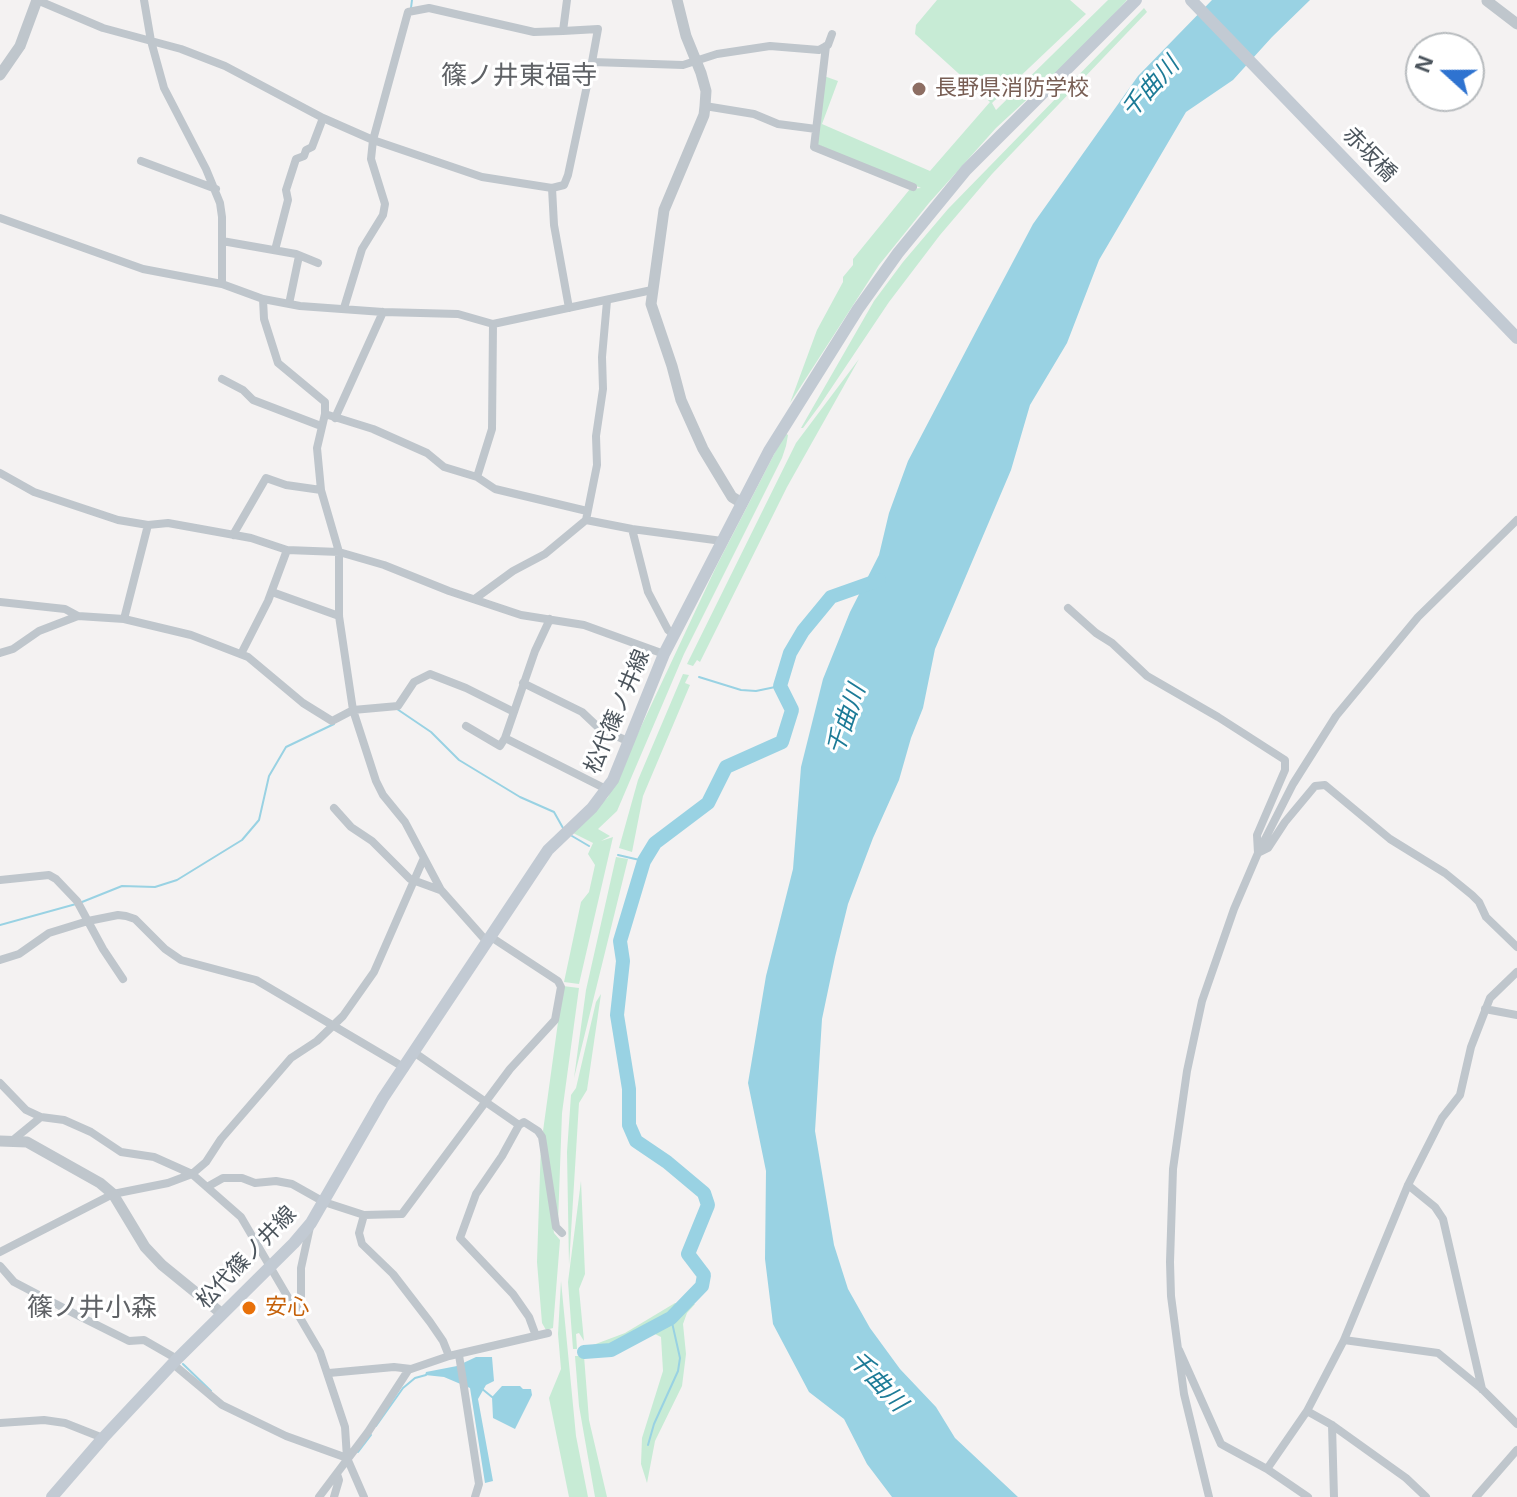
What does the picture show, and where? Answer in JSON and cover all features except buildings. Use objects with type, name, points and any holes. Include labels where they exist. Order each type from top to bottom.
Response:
[{"type":"main road","name":"松代篠ノ井線","points":[[52,1497],[175,1361],[311,1223],[376,1110],[548,850],[592,808],[606,789],[630,742],[664,654],[722,541],[787,421],[858,309],[905,243],[966,170],[1136,0]]},
{"type":"main road","name":"赤坂橋","points":[[1191,0],[1517,338]]},
{"type":"street","points":[[0,75],[20,46],[37,0],[103,28],[181,49],[225,66],[323,118],[373,140],[482,177],[552,188],[564,185],[568,175],[598,29],[534,32],[429,8],[408,12],[373,140],[371,159],[385,204],[383,215],[362,249],[344,308]]},
{"type":"street","points":[[144,0],[164,88],[216,189],[222,217],[222,284]]},
{"type":"street","points":[[563,31],[567,0]]},
{"type":"street","points":[[677,0],[682,24],[706,91],[705,106],[664,210],[651,304],[681,400],[720,479],[732,497],[742,503]]},
{"type":"street","points":[[1487,1],[1517,24]]},
{"type":"street","points":[[832,34],[826,46],[814,147],[913,187]]},
{"type":"street","points":[[592,62],[683,65],[734,51],[770,46],[819,50],[826,46]]},
{"type":"street","points":[[705,106],[754,114],[778,124],[816,129]]},
{"type":"street","points":[[275,250],[288,200],[286,190],[296,159],[312,147],[323,118]]},
{"type":"street","points":[[141,161],[216,189]]},
{"type":"street","points":[[552,188],[554,225],[569,308]]},
{"type":"street","points":[[0,218],[143,269],[222,284],[263,299],[289,304],[383,312],[458,314],[493,324],[652,290]]},
{"type":"street","points":[[222,241],[275,250],[318,263]]},
{"type":"street","points":[[289,304],[299,256]]},
{"type":"street","points":[[207,1187],[223,1178],[242,1178],[255,1183],[276,1181],[292,1184],[324,1202],[364,1215],[402,1214],[485,1101],[531,1044],[555,1020],[561,987],[558,981],[490,940],[441,890],[405,822],[376,781],[353,710],[339,616],[339,552],[321,490],[317,448],[325,402],[278,363],[264,319],[263,299]]},
{"type":"street","points":[[476,598],[513,571],[545,554],[586,516],[597,465],[596,436],[603,389],[602,357],[607,301]]},
{"type":"street","points":[[335,418],[383,312]]},
{"type":"street","points":[[477,477],[492,429],[493,324]]},
{"type":"street","points":[[222,379],[243,390],[253,400],[321,426]]},
{"type":"street","points":[[325,414],[373,429],[427,453],[444,467],[477,477],[495,489],[632,529],[722,541]]},
{"type":"street","points":[[0,473],[59,502],[118,520],[148,525],[168,523],[233,535],[287,550],[339,552],[384,565],[521,615],[584,625],[664,654]]},
{"type":"street","points":[[233,535],[266,478],[286,485],[321,490]]},
{"type":"street","points":[[1209,1497],[1184,1394],[1170,1262],[1172,1185],[1187,1071],[1202,1001],[1221,943],[1258,853],[1293,784],[1355,690],[1418,617],[1517,520]]},
{"type":"street","points":[[124,619],[148,525]]},
{"type":"street","points":[[632,529],[648,592],[668,630],[674,635]]},
{"type":"street","points":[[1496,542],[1517,529]]},
{"type":"street","points":[[241,654],[255,631],[287,550]]},
{"type":"street","points":[[272,592],[339,616]]},
{"type":"street","points":[[0,602],[65,609],[78,616],[124,619],[191,635],[241,654],[303,703],[332,721],[353,710],[398,706],[414,682],[430,674],[514,712]]},
{"type":"street","points":[[1068,608],[1147,676],[1285,760],[1285,770],[1257,835],[1258,853]]},
{"type":"street","points":[[0,653],[13,649],[39,631],[78,616]]},
{"type":"street","points":[[466,726],[500,746],[550,619]]},
{"type":"street","points":[[523,683],[582,712],[600,729],[630,742]]},
{"type":"street","points":[[505,738],[606,789]]},
{"type":"street","points":[[1258,853],[1268,848],[1315,786],[1325,785],[1390,839],[1445,873],[1472,895],[1486,917],[1517,947]]},
{"type":"street","points":[[334,808],[351,827],[372,841],[414,881],[441,890]]},
{"type":"street","points":[[0,1252],[113,1194],[168,1183],[192,1174],[206,1162],[221,1139],[291,1058],[317,1041],[343,1016],[374,972],[423,860]]},
{"type":"street","points":[[0,880],[49,875],[78,903],[123,979]]},
{"type":"street","points":[[0,960],[19,954],[49,933],[88,921],[118,915],[135,919],[165,949],[181,960],[256,980],[405,1068]]},
{"type":"street","points":[[1267,1469],[1307,1411],[1344,1340],[1408,1185],[1442,1118],[1460,1095],[1471,1047],[1490,998],[1517,972]]},
{"type":"street","points":[[1485,1009],[1517,1015]]},
{"type":"street","points":[[415,1053],[519,1125]]},
{"type":"street","points":[[0,1083],[19,1104],[41,1117],[64,1120],[91,1132],[121,1152],[154,1157],[192,1174],[241,1217],[303,1320],[329,1373],[345,1427],[347,1458],[364,1497]]},
{"type":"street","points":[[13,1140],[41,1117]]},
{"type":"street","points":[[536,1336],[529,1317],[513,1294],[460,1238],[476,1194],[519,1125],[524,1122],[542,1137],[556,1227],[562,1233]]},
{"type":"street","points":[[0,1141],[27,1142],[77,1168],[113,1194],[145,1247],[162,1265],[221,1313]]},
{"type":"street","points":[[1408,1185],[1435,1207],[1443,1219],[1482,1389]]},
{"type":"street","points":[[364,1215],[359,1233],[362,1244],[393,1274],[455,1357],[479,1484],[475,1497]]},
{"type":"street","points":[[303,1320],[300,1310],[301,1268],[311,1223]]},
{"type":"street","points":[[0,1266],[14,1282],[77,1315],[129,1341],[144,1340],[175,1361],[222,1405],[286,1436],[347,1458]]},
{"type":"street","points":[[329,1373],[394,1367],[409,1369],[548,1333]]},
{"type":"street","points":[[1344,1340],[1438,1353],[1482,1389],[1517,1424]]},
{"type":"street","points":[[1177,1345],[1221,1444],[1267,1469],[1308,1497]]},
{"type":"street","points":[[319,1497],[368,1432],[409,1369]]},
{"type":"street","points":[[1307,1411],[1332,1425],[1406,1478],[1426,1497]]},
{"type":"street","points":[[0,1423],[44,1420],[65,1423],[103,1438]]},
{"type":"street","points":[[1332,1425],[1334,1497]]},
{"type":"street","points":[[1477,1497],[1515,1457]]},
{"type":"street","points":[[334,1497],[339,1480],[337,1474]]},
{"type":"green space","points":[[937,0],[1070,0],[1086,14],[992,103],[996,110],[1108,0],[1127,0],[1088,43],[996,128],[929,203],[879,265],[790,403],[817,330],[843,277],[853,265],[853,259],[910,189],[921,188],[816,144],[824,76],[838,81],[822,124],[930,171],[990,102],[915,34],[916,25]]},
{"type":"green space","points":[[1144,8],[1147,12],[992,174],[940,235],[801,428],[874,301],[903,262],[948,209]]},
{"type":"green space","points":[[859,359],[787,487],[700,662],[697,660],[693,666],[687,664],[796,443]]},
{"type":"green space","points":[[785,433],[788,435],[782,458],[684,654],[617,811],[598,829],[610,836],[601,841],[613,837],[579,984],[564,982],[581,902],[589,892],[595,865],[588,854],[593,843],[573,833],[608,797],[716,567]]},
{"type":"green space","points":[[683,674],[689,675],[685,683],[690,685],[643,796],[632,852],[619,848],[638,780]]},
{"type":"green space","points":[[616,857],[628,859],[574,1078],[586,990]]},
{"type":"green space","points":[[563,986],[579,988],[562,1113],[558,1222],[543,1131]]},
{"type":"green space","points":[[601,994],[587,1090],[579,1103],[569,1265],[567,1152],[571,1095],[576,1088],[596,1002]]},
{"type":"green space","points":[[541,1143],[554,1233],[560,1240],[553,1328],[546,1330],[542,1323],[537,1262]]},
{"type":"green space","points":[[581,1181],[585,1274],[579,1289],[584,1341],[579,1333],[576,1334],[577,1349],[573,1349],[568,1282]]},
{"type":"green space","points":[[561,1281],[576,1436],[588,1497],[569,1497],[549,1398],[561,1369],[558,1334]]},
{"type":"green space","points":[[675,1303],[695,1304],[683,1324],[686,1354],[682,1386],[655,1441],[647,1483],[641,1464],[642,1438],[663,1371],[661,1337],[653,1333],[615,1352],[585,1355],[585,1348],[625,1333]]},
{"type":"green space","points":[[575,1356],[584,1356],[589,1420],[607,1497],[595,1497],[579,1406]]},
{"type":"water","name":"千曲川","points":[[1212,0],[1310,0],[1233,80],[1186,112],[1099,260],[1067,343],[1030,405],[1011,470],[935,649],[923,708],[899,780],[848,904],[835,957],[822,1019],[815,1131],[834,1245],[848,1289],[870,1328],[900,1369],[936,1407],[955,1438],[1018,1497],[892,1497],[867,1464],[844,1419],[809,1392],[773,1324],[765,1259],[766,1171],[748,1083],[766,976],[793,869],[801,767],[823,679],[850,612],[879,555],[889,513],[908,461],[1033,224],[1138,76]]},
{"type":"water","points":[[476,1357],[492,1357],[494,1381],[486,1385],[478,1399],[493,1481],[485,1483],[470,1388],[444,1377],[425,1375],[426,1372],[457,1366]]},
{"type":"water","points":[[502,1386],[531,1389],[532,1395],[515,1429],[493,1418],[492,1397]]},
{"type":"waterway","points":[[411,8],[412,0]]},
{"type":"waterway","points":[[584,1352],[611,1350],[671,1318],[702,1286],[704,1275],[688,1254],[708,1205],[704,1193],[636,1141],[629,1125],[629,1089],[617,1015],[623,961],[620,941],[644,861],[655,843],[708,803],[726,767],[782,742],[792,710],[780,686],[790,653],[803,631],[831,597],[879,580]]},
{"type":"waterway","points":[[699,677],[741,690],[756,691],[780,686]]},
{"type":"waterway","points":[[397,709],[431,732],[459,760],[520,797],[554,812],[563,828]]},
{"type":"waterway","points":[[82,902],[122,886],[155,887],[177,880],[242,840],[259,820],[269,776],[286,747],[334,724]]},
{"type":"waterway","points":[[572,836],[589,846]]},
{"type":"waterway","points":[[618,855],[644,861]]},
{"type":"waterway","points":[[0,925],[76,904]]},
{"type":"waterway","points":[[648,1445],[678,1371],[680,1358],[671,1318]]},
{"type":"waterway","points":[[183,1364],[211,1391]]},
{"type":"waterway","points":[[376,1426],[403,1388],[415,1378],[426,1375]]},
{"type":"waterway","points":[[481,1388],[492,1397]]},
{"type":"waterway","points":[[358,1452],[371,1435]]},
{"type":"place","name":"長野県消防学校","points":[[919,89]]},
{"type":"place","name":"安心","points":[[249,1308]]},
{"type":"district","name":"篠ノ井東福寺","points":[[519,77]]},
{"type":"district","name":"篠ノ井小森","points":[[92,1309]]}]
